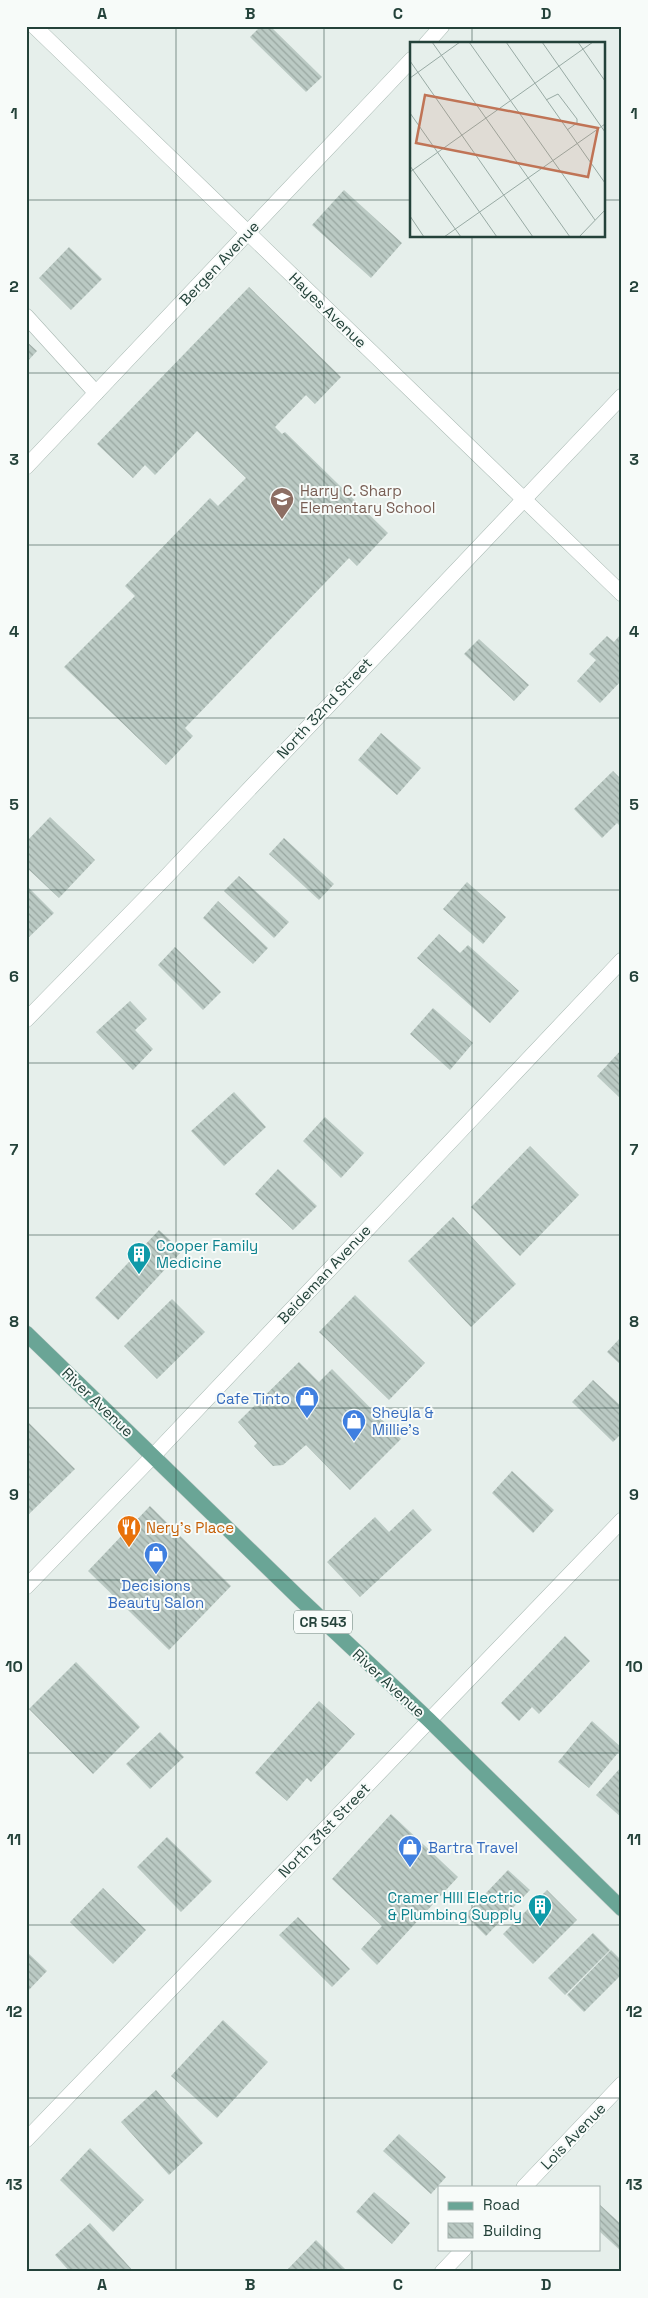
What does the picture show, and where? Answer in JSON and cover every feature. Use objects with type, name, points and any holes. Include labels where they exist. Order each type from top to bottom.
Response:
[{"type":"main road","name":"River Avenue","points":[[26,1333],[296,1596],[429,1720],[622,1909]]},
{"type":"street","name":"Hayes Avenue","points":[[34,26],[622,594]]},
{"type":"street","points":[[428,42],[442,26]]},
{"type":"street","name":"Bergen Avenue","points":[[26,467],[410,60]]},
{"type":"street","points":[[26,316],[96,393]]},
{"type":"street","name":"North 32nd Street","points":[[26,1020],[164,879],[523,498],[622,396]]},
{"type":"street","name":"Beideman Avenue","points":[[26,1587],[154,1456],[622,960]]},
{"type":"street","name":"North 31st Street","points":[[26,2140],[622,1520]]},
{"type":"street","name":"Lois Avenue","points":[[525,2186],[622,2084]]},
{"type":"street","points":[[442,2272],[463,2250]]},
{"type":"building","points":[[261,26],[270,26],[322,77],[306,92],[250,37]]},
{"type":"building","points":[[344,190],[402,243],[371,278],[312,225]]},
{"type":"building","points":[[69,247],[102,279],[71,310],[39,278]]},
{"type":"building","name":"Harry C. Sharp Elementary School","points":[[249,287],[341,377],[315,404],[306,395],[275,427],[282,434],[285,432],[388,533],[357,566],[349,558],[185,728],[193,736],[166,765],[64,667],[135,596],[125,586],[210,498],[218,506],[246,478],[197,431],[155,475],[145,465],[133,478],[97,444]]},
{"type":"building","points":[[26,341],[37,351],[26,363]]},
{"type":"building","points":[[620,635],[622,680],[600,703],[577,681],[596,660],[589,654],[607,636],[614,642]]},
{"type":"building","points":[[479,639],[529,685],[514,701],[464,654]]},
{"type":"building","points":[[381,733],[421,768],[397,795],[358,760]]},
{"type":"building","points":[[613,771],[622,780],[622,828],[617,823],[602,838],[574,809]]},
{"type":"building","points":[[50,817],[95,860],[59,898],[26,867],[26,842]]},
{"type":"building","points":[[284,838],[334,884],[319,900],[269,854]]},
{"type":"building","points":[[239,876],[289,922],[274,938],[224,891]]},
{"type":"building","points":[[467,882],[506,917],[483,944],[443,909]]},
{"type":"building","points":[[26,885],[54,913],[26,940]]},
{"type":"building","points":[[218,901],[268,948],[253,964],[203,918]]},
{"type":"building","points":[[439,934],[460,953],[468,945],[519,991],[490,1023],[417,958]]},
{"type":"building","points":[[175,947],[221,992],[203,1010],[158,965]]},
{"type":"building","points":[[130,1001],[147,1019],[135,1030],[153,1049],[133,1070],[96,1032]]},
{"type":"building","points":[[433,1008],[473,1043],[450,1070],[410,1034]]},
{"type":"building","points":[[622,1049],[622,1100],[597,1076]]},
{"type":"building","points":[[234,1092],[266,1127],[224,1166],[191,1131]]},
{"type":"building","points":[[325,1117],[364,1153],[341,1178],[303,1141]]},
{"type":"building","points":[[530,1146],[579,1195],[520,1256],[471,1207]]},
{"type":"building","points":[[278,1169],[317,1206],[293,1230],[255,1194]]},
{"type":"building","points":[[453,1217],[516,1284],[471,1327],[408,1261]]},
{"type":"building","name":"Cooper Family Medicine","points":[[159,1230],[182,1251],[118,1320],[95,1298]]},
{"type":"building","points":[[355,1295],[425,1363],[389,1400],[319,1332]]},
{"type":"building","points":[[172,1299],[205,1332],[157,1379],[124,1346]]},
{"type":"building","points":[[622,1336],[622,1366],[607,1352]]},
{"type":"building","points":[[299,1362],[319,1382],[332,1369],[401,1439],[350,1490],[306,1445],[283,1465],[273,1466],[254,1446],[257,1443],[238,1422]]},
{"type":"building","points":[[593,1380],[622,1407],[622,1433],[613,1442],[572,1402]]},
{"type":"building","points":[[26,1420],[75,1469],[26,1517]]},
{"type":"building","points":[[512,1471],[554,1510],[533,1533],[492,1493]]},
{"type":"building","points":[[150,1506],[231,1586],[169,1650],[88,1571]]},
{"type":"building","points":[[413,1509],[432,1530],[360,1597],[327,1562],[375,1517],[389,1532]]},
{"type":"building","points":[[565,1636],[590,1661],[539,1714],[532,1707],[519,1721],[501,1703]]},
{"type":"building","points":[[76,1662],[140,1727],[93,1774],[29,1709]]},
{"type":"building","points":[[319,1701],[355,1734],[311,1782],[307,1778],[287,1801],[255,1773]]},
{"type":"building","points":[[592,1721],[622,1748],[589,1788],[558,1762]]},
{"type":"building","points":[[160,1732],[184,1757],[150,1789],[126,1764]]},
{"type":"building","points":[[622,1766],[622,1818],[596,1795]]},
{"type":"building","points":[[391,1814],[458,1877],[377,1965],[361,1949],[382,1926],[332,1879]]},
{"type":"building","points":[[167,1837],[212,1881],[181,1912],[137,1867]]},
{"type":"building","name":"Cramer HIll Electric & Plumbing Supply","points":[[508,1870],[530,1890],[486,1936],[465,1915]]},
{"type":"building","points":[[103,1888],[146,1930],[113,1964],[70,1922]]},
{"type":"building","name":"Cramer HIll Electric & Plumbing Supply","points":[[547,1890],[577,1920],[533,1964],[503,1934]]},
{"type":"building","points":[[298,1917],[350,1969],[332,1987],[279,1935]]},
{"type":"building","points":[[593,1933],[610,1950],[565,1995],[548,1978]]},
{"type":"building","points":[[611,1950],[622,1961],[622,1974],[584,2012],[567,1995]]},
{"type":"building","points":[[26,1951],[47,1971],[26,1993]]},
{"type":"building","points":[[223,2020],[268,2062],[217,2118],[171,2076]]},
{"type":"building","points":[[156,2090],[203,2143],[169,2175],[121,2122]]},
{"type":"building","points":[[399,2134],[446,2177],[431,2194],[383,2151]]},
{"type":"building","points":[[90,2148],[144,2200],[113,2232],[60,2180]]},
{"type":"building","points":[[374,2192],[410,2223],[392,2244],[356,2212]]},
{"type":"building","points":[[600,2205],[622,2225],[622,2252],[600,2232]]},
{"type":"building","points":[[90,2223],[134,2272],[70,2272],[55,2255]]},
{"type":"building","points":[[316,2240],[348,2272],[285,2272]]},
{"type":"place","name":"Harry C. Sharp Elementary School","points":[[282,520]]},
{"type":"place","name":"Cooper Family Medicine","points":[[139,1275]]},
{"type":"place","name":"Cafe Tinto","points":[[307,1419]]},
{"type":"place","name":"Sheyla & Millie's","points":[[354,1442]]},
{"type":"place","name":"Nery's Place","points":[[129,1548]]},
{"type":"place","name":"Decisions Beauty Salon","points":[[156,1575]]},
{"type":"place","name":"Bartra Travel","points":[[410,1868]]},
{"type":"place","name":"Cramer HIll Electric & Plumbing Supply","points":[[540,1927]]}]
